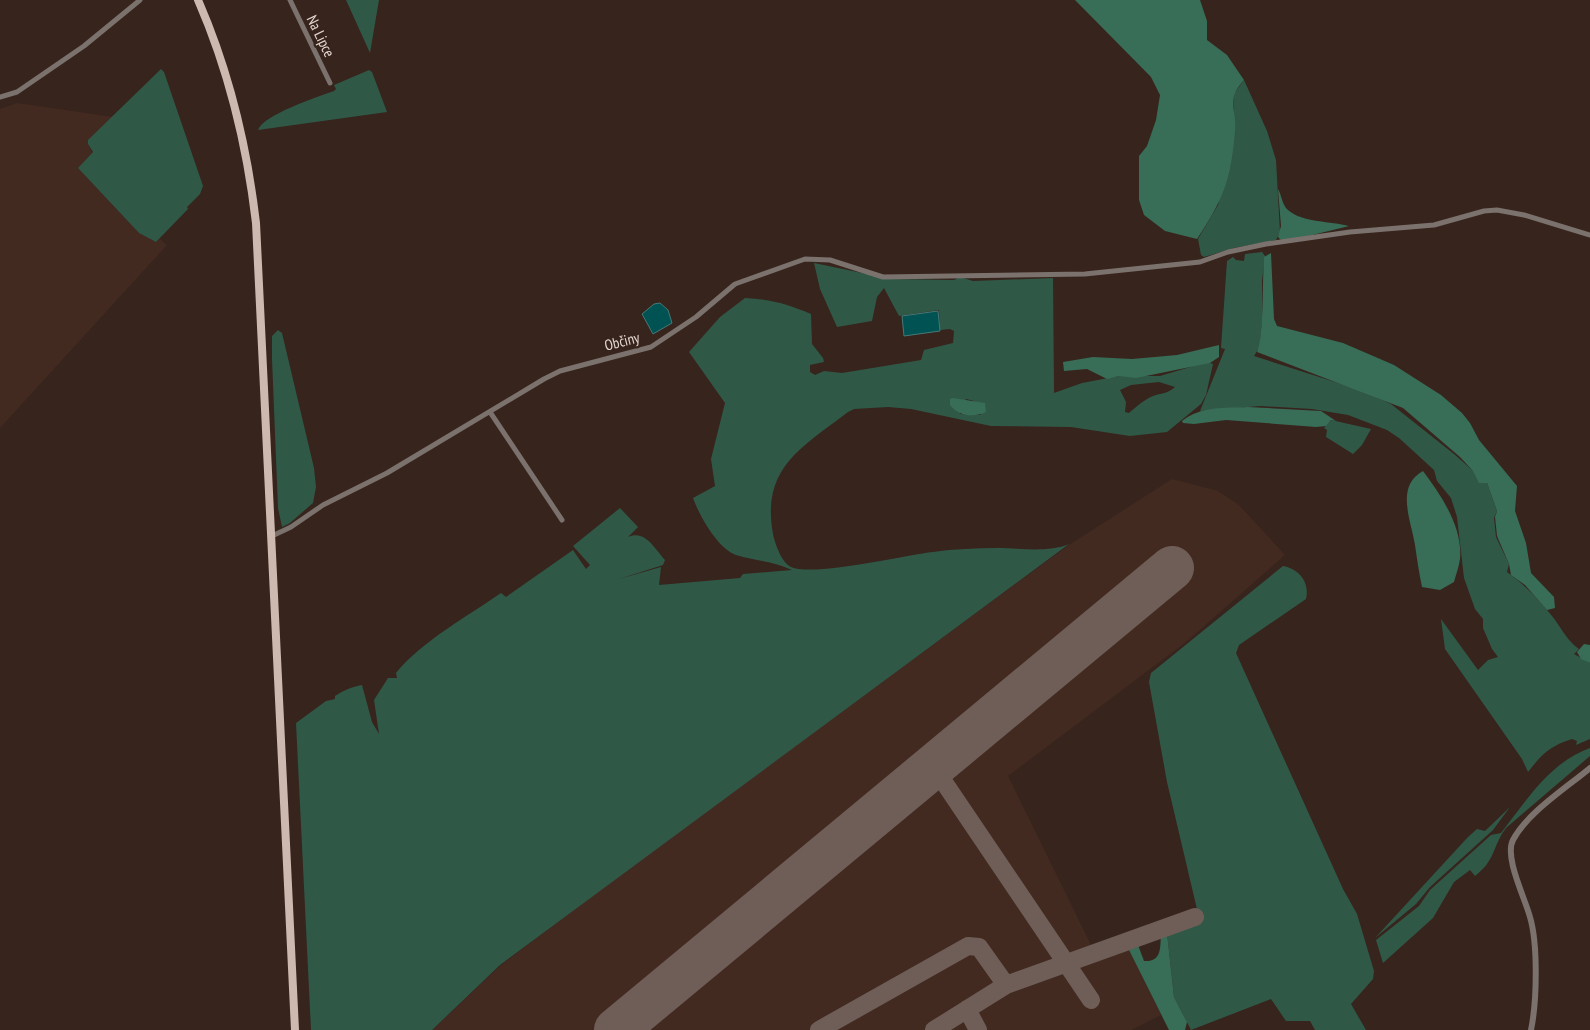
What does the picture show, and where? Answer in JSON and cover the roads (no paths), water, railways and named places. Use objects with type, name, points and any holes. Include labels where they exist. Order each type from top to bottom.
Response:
[{"type":"main road","points":[[198,0],[232,94],[252,187],[259,265],[295,1030]]},
{"type":"street","points":[[0,97],[17,92],[84,46],[140,0]]},
{"type":"street","name":"Na Lipce","points":[[290,0],[330,83]]},
{"type":"street","name":"Občiny","points":[[272,536],[291,527],[323,505],[387,473],[560,371],[651,347],[696,317],[735,284],[790,263],[818,259],[890,277],[1094,273],[1200,262],[1228,252],[1266,244],[1350,232],[1434,225],[1484,211],[1497,210],[1524,215],[1590,235]]},
{"type":"street","points":[[490,412],[562,520]]},
{"type":"street","points":[[1531,1030],[1535,966],[1531,919],[1511,860],[1511,842],[1520,828],[1590,768]]},
{"type":"water","points":[[660,303],[668,310],[672,323],[653,334],[642,314],[654,304]]},
{"type":"water","points":[[938,311],[940,331],[904,336],[902,316]]}]
